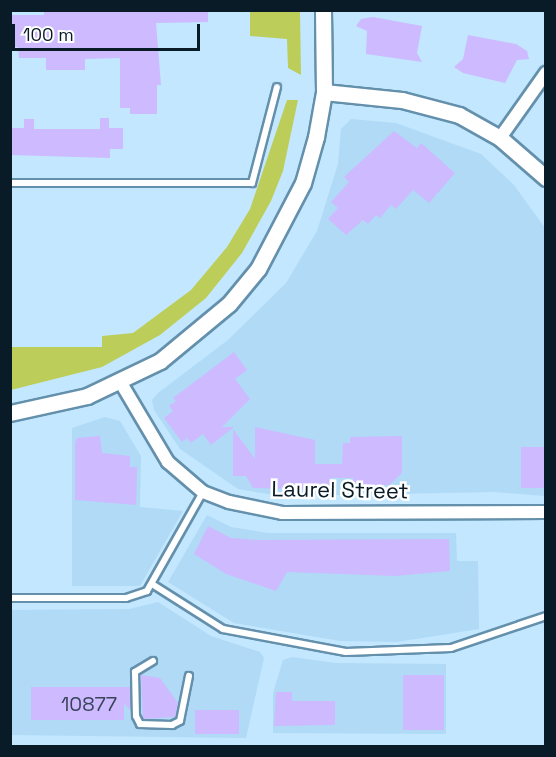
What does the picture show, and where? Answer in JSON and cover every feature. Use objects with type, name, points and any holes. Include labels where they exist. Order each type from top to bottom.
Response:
[{"type":"street","points":[[10,412],[64,403],[121,383],[197,334],[258,268],[303,183],[324,92],[323,10]]},
{"type":"street","points":[[500,138],[546,73]]},
{"type":"street","points":[[324,92],[425,105],[459,115],[500,138],[546,178]]},
{"type":"street","name":"Laurel Street","points":[[121,383],[168,462],[203,492],[238,505],[282,513],[546,512]]},
{"type":"lane","points":[[10,183],[252,183],[277,87]]},
{"type":"lane","points":[[10,598],[126,598],[147,591],[203,492]]},
{"type":"lane","points":[[152,584],[223,629],[346,652],[451,648],[546,615]]},
{"type":"lane","points":[[153,660],[135,672],[136,716],[140,724],[172,725],[180,721],[189,676]]},
{"type":"shaded area","points":[[351,119],[396,123],[481,154],[514,185],[545,228],[545,496],[494,492],[280,496],[238,489],[180,449],[154,410],[152,400],[158,393],[228,340],[286,283],[317,231],[338,164],[341,129]]},
{"type":"shaded area","points":[[105,417],[120,421],[141,456],[140,507],[183,511],[140,586],[72,586],[72,428]]},
{"type":"shaded area","points":[[207,515],[231,527],[268,533],[456,533],[457,561],[478,561],[479,629],[397,642],[340,641],[234,623],[168,582]]},
{"type":"shaded area","points":[[158,602],[211,636],[260,652],[264,658],[246,738],[11,735],[10,610],[129,609]]},
{"type":"shaded area","points":[[292,657],[335,663],[446,664],[446,734],[273,733],[273,693],[283,660]]},
{"type":"green space","points":[[250,11],[300,11],[301,75],[288,68],[287,39],[250,36]]},
{"type":"green space","points":[[287,100],[298,100],[283,171],[271,201],[242,253],[206,298],[160,335],[102,367],[11,390],[11,347],[102,347],[102,336],[133,333],[191,290],[227,247],[250,209]]},
{"type":"building","points":[[44,10],[208,10],[208,22],[156,23],[161,85],[157,85],[157,114],[130,114],[130,108],[120,108],[120,58],[85,59],[85,70],[46,70],[46,58],[19,58],[18,47],[12,47],[12,15],[44,15]]},
{"type":"building","points":[[373,17],[422,26],[417,53],[422,62],[366,54],[367,31],[356,26],[361,19]]},
{"type":"building","points":[[468,35],[516,44],[527,51],[529,59],[517,60],[505,83],[463,73],[454,67],[463,59]]},
{"type":"building","points":[[100,118],[109,118],[109,128],[123,128],[123,149],[110,149],[110,158],[10,155],[10,128],[24,128],[24,119],[34,119],[34,129],[100,129]]},
{"type":"building","points":[[394,131],[417,148],[421,143],[455,173],[429,203],[413,190],[396,209],[391,205],[380,218],[376,215],[368,224],[363,220],[346,235],[328,219],[338,208],[331,202],[349,182],[344,177]]},
{"type":"building","points":[[234,352],[247,370],[235,379],[250,399],[222,427],[234,427],[211,445],[203,434],[191,443],[187,438],[182,442],[164,418],[173,411],[169,406],[176,401],[173,398]]},
{"type":"building","points":[[255,427],[315,440],[315,464],[342,464],[343,443],[350,443],[350,437],[402,436],[402,473],[389,485],[353,485],[353,478],[330,478],[330,490],[253,488],[246,476],[233,476],[233,429],[255,459]]},
{"type":"building","points":[[100,436],[102,453],[130,456],[130,467],[137,467],[136,505],[75,500],[75,443],[77,438]]},
{"type":"building","points":[[521,447],[546,447],[546,488],[521,488]]},
{"type":"building","points":[[208,526],[231,538],[256,540],[449,539],[450,571],[395,576],[287,572],[276,591],[226,574],[194,554]]},
{"type":"building","points":[[141,675],[160,678],[178,703],[175,717],[143,719]]},
{"type":"building","points":[[403,675],[444,675],[444,730],[403,730]]},
{"type":"building","points":[[31,687],[130,687],[131,710],[124,704],[124,720],[31,720]]},
{"type":"building","points":[[276,692],[292,692],[292,701],[335,701],[335,725],[274,726]]},
{"type":"building","points":[[195,710],[239,710],[239,734],[195,734]]}]
